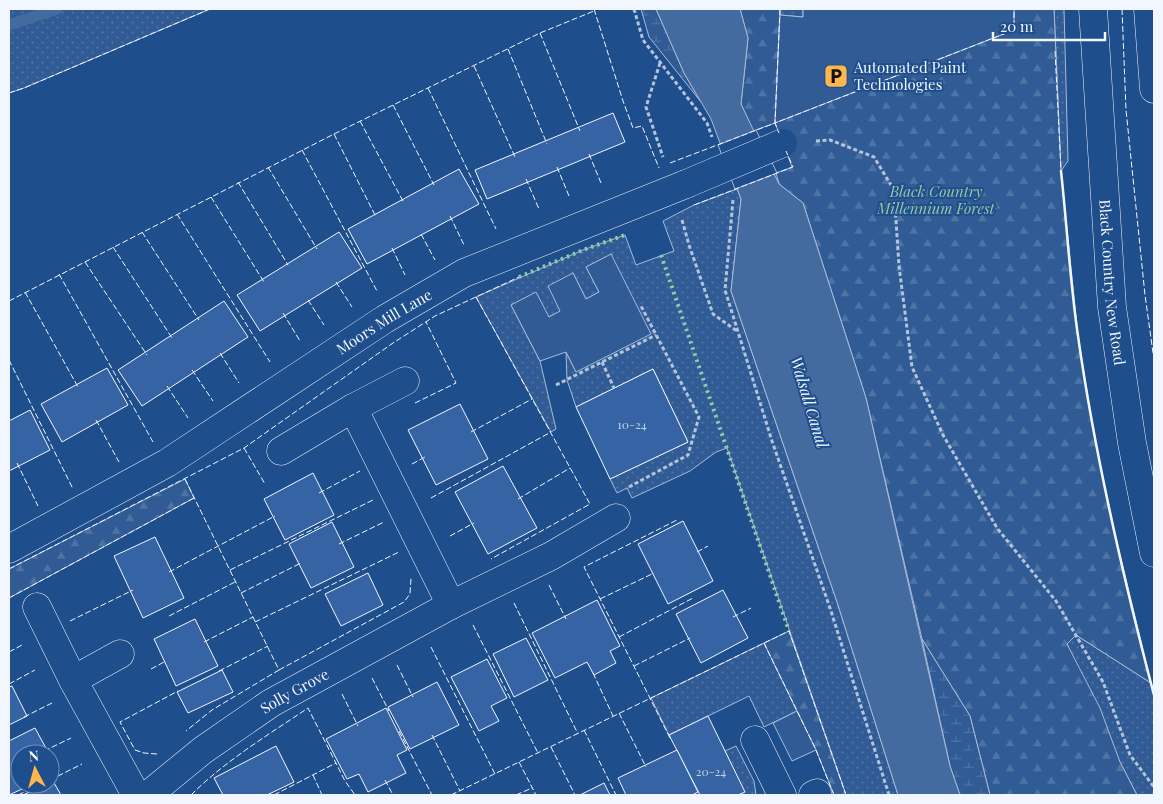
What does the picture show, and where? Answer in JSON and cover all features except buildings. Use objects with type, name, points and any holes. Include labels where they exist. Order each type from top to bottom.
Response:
[{"type":"main road","name":"Black Country New Road","points":[[1093,9],[1112,307],[1132,443],[1154,553]]},
{"type":"main road","points":[[1148,9],[1154,89]]},
{"type":"main road","name":"Moors Mill Lane","points":[[9,549],[167,463],[385,319],[464,274],[783,143]]},
{"type":"main road","points":[[281,451],[353,408],[405,380]]},
{"type":"main road","points":[[353,408],[452,605]]},
{"type":"main road","name":"Solly Grove","points":[[148,795],[203,750],[271,703],[452,605],[550,556],[616,518]]},
{"type":"main road","points":[[37,607],[73,680],[136,795]]},
{"type":"main road","points":[[73,680],[120,654]]},
{"type":"main road","points":[[755,740],[782,795]]},
{"type":"path","points":[[634,9],[644,40],[707,123],[713,140]]},
{"type":"path","points":[[660,62],[646,107],[680,186],[689,245],[713,314],[738,332]]},
{"type":"path","points":[[783,143],[830,140],[874,157],[894,190],[899,266],[912,367],[943,436],[997,528],[1056,601],[1103,682],[1130,755],[1154,787]]},
{"type":"path","points":[[730,192],[733,200],[726,290],[772,441],[830,608],[889,795]]},
{"type":"path","points":[[627,488],[688,455],[699,417],[640,304]]},
{"type":"path","points":[[556,385],[656,334]]},
{"type":"path","points":[[602,362],[614,388]]},
{"type":"green space","points":[[9,9],[210,9],[9,93]]},
{"type":"green space","points":[[641,9],[656,9],[684,73],[701,102],[649,37]]},
{"type":"green space","name":"Black Country Millennium Forest","points":[[740,9],[780,9],[775,122],[1013,30],[1014,9],[1054,9],[1061,171],[1078,336],[1095,440],[1116,538],[1151,683],[1076,635],[1067,644],[1100,708],[1120,762],[1137,795],[990,795],[970,716],[922,639],[866,398],[803,203],[779,184],[776,173],[792,167],[775,123],[753,131],[741,104],[748,38]]},
{"type":"green space","points":[[780,9],[803,9],[803,17],[780,15]]},
{"type":"green space","points":[[1054,9],[1064,9],[1068,161],[1061,171]]},
{"type":"green space","points":[[737,189],[741,199],[731,291],[838,605],[898,795],[846,795],[727,448],[716,452],[690,471],[632,498],[627,488],[617,493],[610,479],[688,442],[653,369],[576,407],[567,380],[566,352],[576,372],[612,254],[586,267],[599,292],[586,299],[573,273],[561,311],[548,317],[536,293],[511,305],[540,361],[556,429],[551,432],[476,297],[583,250],[625,235],[636,265],[674,251],[663,221],[694,205]]},
{"type":"green space","points":[[185,479],[194,498],[9,598],[9,569]]},
{"type":"green space","points":[[789,631],[846,795],[834,795],[816,750],[764,643]]},
{"type":"green space","points":[[1076,635],[1151,683],[1154,695],[1154,795],[1137,795],[1120,762],[1067,644]]},
{"type":"green space","points":[[922,639],[970,716],[990,795],[960,795],[950,766]]},
{"type":"green space","points":[[764,643],[797,711],[764,727],[749,696],[669,735],[651,698]]},
{"type":"green space","points":[[736,746],[754,781],[756,795],[738,795],[744,792],[725,751]]},
{"type":"shaded area","name":"Automated Paint Technologies","points":[[803,9],[1014,9],[1014,30],[775,123],[780,15],[803,17]]},
{"type":"shaded area","points":[[611,254],[651,334],[576,372],[566,352],[540,361],[511,305],[536,292],[549,317],[560,311],[548,286],[573,273],[586,299],[599,292],[586,267]]},
{"type":"shaded area","points":[[797,711],[816,750],[792,761],[773,723]]},
{"type":"water","name":"Walsall Canal","points":[[656,9],[740,9],[748,38],[741,104],[779,184],[803,203],[866,398],[950,766],[960,795],[898,795],[838,605],[731,291],[741,199],[711,119],[684,73]]},
{"type":"pier","points":[[756,130],[777,173],[735,189],[718,145]]},
{"type":"waterway","points":[[9,25],[57,9]]},
{"type":"hedge","points":[[519,277],[583,250],[625,235]]},
{"type":"hedge","points":[[661,255],[789,631]]},
{"type":"fence","points":[[9,93],[210,9]]},
{"type":"fence","points":[[594,9],[633,128],[642,126],[659,168]]},
{"type":"fence","points":[[780,9],[775,123],[1014,30],[1014,9]]},
{"type":"fence","points":[[1122,9],[1126,110],[1145,295],[1154,360]]},
{"type":"fence","points":[[9,301],[334,134],[540,33],[594,11]]},
{"type":"fence","points":[[540,33],[580,131]]},
{"type":"fence","points":[[508,49],[547,144]]},
{"type":"fence","points":[[1055,51],[1061,171]]},
{"type":"fence","points":[[474,66],[515,157]]},
{"type":"fence","points":[[428,88],[496,229]]},
{"type":"fence","points":[[393,105],[434,185]]},
{"type":"fence","points":[[360,121],[404,203]]},
{"type":"fence","points":[[670,163],[775,123],[779,133]]},
{"type":"fence","points":[[334,134],[376,217]]},
{"type":"fence","points":[[302,150],[377,291]]},
{"type":"fence","points":[[694,205],[793,167],[786,151]]},
{"type":"fence","points":[[589,154],[601,183]]},
{"type":"fence","points":[[268,167],[317,249]]},
{"type":"fence","points":[[557,167],[569,196]]},
{"type":"fence","points":[[526,179],[539,209]]},
{"type":"fence","points":[[238,182],[288,265]]},
{"type":"fence","points":[[211,197],[264,282]]},
{"type":"fence","points":[[177,214],[270,362]]},
{"type":"fence","points":[[450,216],[464,245]]},
{"type":"fence","points":[[142,232],[199,320]]},
{"type":"fence","points":[[421,234],[435,260]]},
{"type":"fence","points":[[113,247],[172,338]]},
{"type":"fence","points":[[392,248],[405,275]]},
{"type":"fence","points":[[85,262],[147,355]]},
{"type":"fence","points":[[59,274],[153,442]]},
{"type":"fence","points":[[9,569],[244,448],[393,343],[435,316],[519,277]]},
{"type":"fence","points":[[336,282],[352,307]]},
{"type":"fence","points":[[25,292],[78,387]]},
{"type":"fence","points":[[476,297],[590,504],[491,559]]},
{"type":"fence","points":[[308,300],[324,325]]},
{"type":"fence","points":[[283,313],[300,341]]},
{"type":"fence","points":[[415,403],[456,383],[426,322]]},
{"type":"fence","points":[[220,353],[239,383]]},
{"type":"fence","points":[[9,360],[73,489]]},
{"type":"fence","points":[[192,370],[213,401]]},
{"type":"fence","points":[[167,386],[188,418]]},
{"type":"fence","points":[[471,432],[532,399]]},
{"type":"fence","points":[[96,420],[119,462]]},
{"type":"fence","points":[[431,498],[551,432]]},
{"type":"fence","points":[[244,448],[265,484]]},
{"type":"fence","points":[[412,464],[425,457]]},
{"type":"fence","points":[[17,463],[38,506]]},
{"type":"fence","points":[[518,499],[570,468]]},
{"type":"fence","points":[[319,493],[360,471]]},
{"type":"fence","points":[[185,479],[279,670],[212,710],[186,731]]},
{"type":"fence","points":[[9,598],[194,498]]},
{"type":"fence","points":[[230,570],[373,500]]},
{"type":"fence","points":[[169,572],[275,516]]},
{"type":"fence","points":[[670,738],[584,567],[677,520]]},
{"type":"fence","points":[[339,544],[384,522]]},
{"type":"fence","points":[[450,536],[474,523]]},
{"type":"fence","points":[[697,552],[708,546]]},
{"type":"fence","points":[[255,622],[399,552]]},
{"type":"fence","points":[[241,593],[301,563]]},
{"type":"fence","points":[[600,599],[654,573]]},
{"type":"fence","points":[[279,670],[404,602],[410,594],[411,578]]},
{"type":"fence","points":[[169,616],[235,582]]},
{"type":"fence","points":[[549,585],[566,619]]},
{"type":"fence","points":[[70,621],[133,590]]},
{"type":"fence","points":[[619,637],[693,598]]},
{"type":"fence","points":[[514,603],[578,734]]},
{"type":"fence","points":[[733,617],[751,608]]},
{"type":"fence","points":[[204,642],[253,617]]},
{"type":"fence","points":[[473,625],[538,753]]},
{"type":"fence","points":[[451,795],[789,631],[846,795]]},
{"type":"fence","points":[[634,666],[690,638]]},
{"type":"fence","points":[[764,643],[816,750],[834,795]]},
{"type":"fence","points":[[9,652],[22,645]]},
{"type":"fence","points":[[219,671],[268,646]]},
{"type":"fence","points":[[431,647],[495,774]]},
{"type":"fence","points":[[151,669],[166,661]]},
{"type":"fence","points":[[397,665],[413,697]]},
{"type":"fence","points":[[9,684],[35,670]]},
{"type":"fence","points":[[593,673],[613,716]]},
{"type":"fence","points":[[372,678],[389,711]]},
{"type":"fence","points":[[157,754],[135,750],[120,722],[178,691]]},
{"type":"fence","points":[[342,694],[358,726]]},
{"type":"fence","points":[[24,717],[52,703]]},
{"type":"fence","points":[[191,795],[232,760],[308,708],[345,781],[355,795]]},
{"type":"fence","points":[[619,713],[646,767]]},
{"type":"fence","points":[[584,730],[616,795]]},
{"type":"fence","points":[[399,731],[432,795]]},
{"type":"fence","points":[[432,735],[460,791]]},
{"type":"fence","points":[[59,744],[71,738]]},
{"type":"fence","points":[[551,747],[575,795]]},
{"type":"fence","points":[[519,762],[536,795]]},
{"type":"fence","points":[[274,795],[336,763]]},
{"type":"fence","points":[[60,775],[82,764]]},
{"type":"fence","points":[[313,775],[322,795]]},
{"type":"fence","points":[[385,780],[393,795]]},
{"type":"fence","points":[[516,795],[532,788]]},
{"type":"wall","points":[[1061,171],[1075,316],[1093,427],[1101,472],[1131,606],[1154,695]]},
{"type":"place","name":"Automated Paint Technologies","points":[[836,76]]}]
